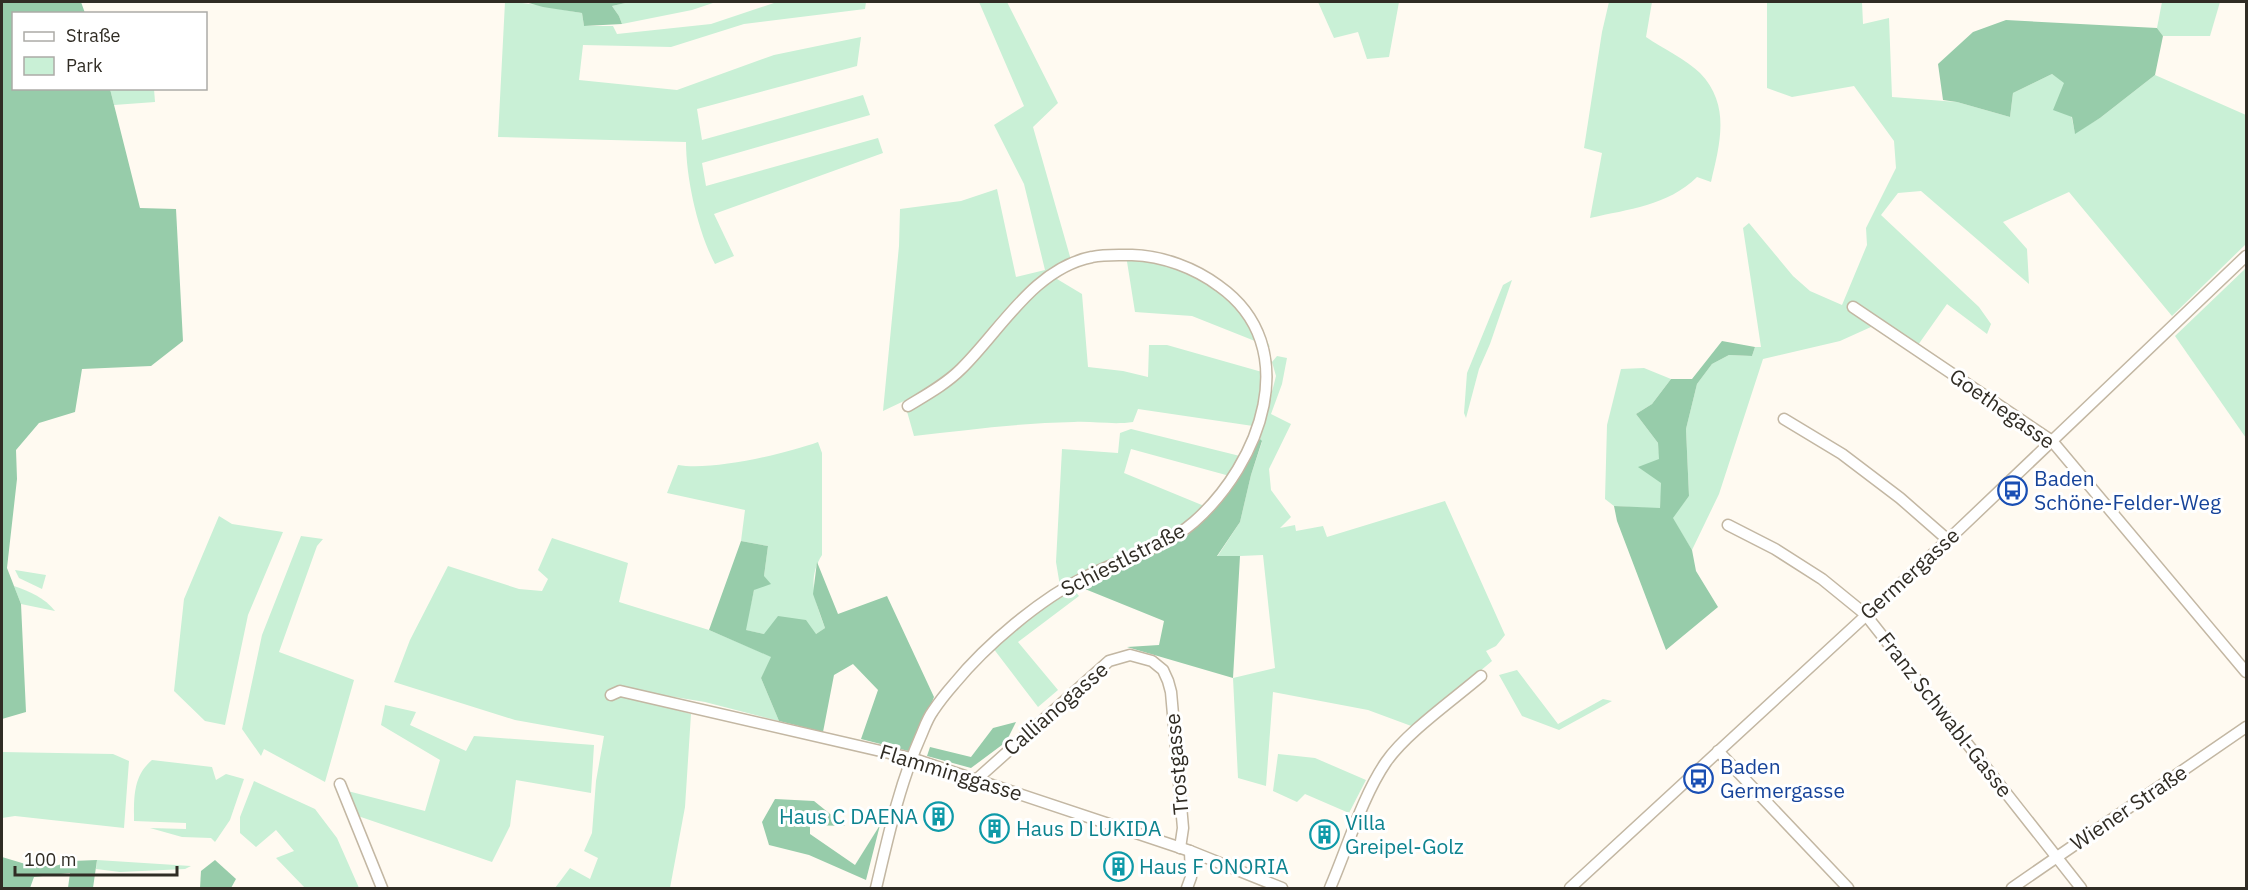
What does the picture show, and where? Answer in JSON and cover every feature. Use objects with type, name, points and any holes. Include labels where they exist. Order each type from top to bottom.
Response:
[{"type":"street","name":"Schiestlstraße","points":[[876,888],[894,809],[911,758],[932,713],[956,682],[993,642],[1059,592],[1083,578],[1164,543],[1192,524],[1212,505],[1236,473],[1262,415],[1267,380],[1265,354],[1261,337],[1246,311],[1232,296],[1206,276],[1188,268],[1144,255],[1090,257],[1062,268],[1036,286],[959,372],[908,406]]},
{"type":"street","name":"Germergasse","points":[[1570,888],[1948,540],[2247,256]]},
{"type":"street","name":"Goethegasse","points":[[1853,307],[2052,441],[2247,672]]},
{"type":"street","points":[[1784,419],[1842,454],[1900,498],[1948,540]]},
{"type":"street","name":"Franz Schwabl-Gasse","points":[[1728,525],[1775,549],[1822,579],[1865,614],[2081,888]]},
{"type":"street","name":"Callianogasse","points":[[977,779],[1109,661],[1130,655],[1152,661],[1163,670],[1168,681]]},
{"type":"street","points":[[1330,888],[1373,783],[1387,761],[1407,739],[1480,676]]},
{"type":"street","name":"Trostgasse","points":[[1168,681],[1171,692],[1185,849],[1191,877],[1187,888]]},
{"type":"street","name":"Flamminggasse","points":[[611,695],[620,691],[911,758],[1185,849],[1282,888]]},
{"type":"street","name":"Wiener Straße","points":[[2012,888],[2247,727]]},
{"type":"street","points":[[1718,752],[1848,888]]},
{"type":"street","points":[[340,784],[382,888]]},
{"type":"green space","points":[[2,2],[81,2],[85,12],[12,12],[12,90],[110,90],[140,208],[176,209],[183,341],[151,366],[82,369],[75,412],[39,423],[16,450],[17,479],[7,568],[21,604],[26,712],[2,719]]},
{"type":"green space","points":[[505,2],[534,4],[582,13],[584,26],[613,26],[617,34],[711,24],[777,2],[866,2],[865,9],[744,24],[671,47],[583,45],[579,80],[677,90],[774,55],[861,37],[857,66],[697,109],[702,140],[863,95],[870,115],[702,163],[706,186],[878,138],[883,153],[714,214],[734,256],[715,264],[703,237],[694,205],[686,142],[498,137]]},
{"type":"green space","points":[[525,2],[630,2],[612,6],[622,24],[584,26],[582,13]]},
{"type":"green space","points":[[630,2],[716,2],[692,10],[622,24],[612,6]]},
{"type":"green space","points":[[979,2],[1007,2],[1058,103],[1033,127],[1071,260],[1046,276],[1057,279],[1082,294],[1088,367],[1123,371],[1148,377],[1149,345],[1167,345],[1262,372],[1261,390],[1253,426],[1138,409],[1133,422],[1034,424],[914,436],[904,401],[883,411],[899,246],[900,209],[961,201],[997,189],[1016,277],[1045,270],[1024,184],[994,125],[1024,106]]},
{"type":"green space","points":[[1318,2],[1399,2],[1389,57],[1367,59],[1358,32],[1334,38]]},
{"type":"green space","points":[[1609,2],[1652,2],[1646,37],[1695,68],[1710,85],[1719,112],[1720,139],[1711,182],[1697,177],[1673,194],[1647,205],[1590,218],[1602,153],[1584,148],[1602,32]]},
{"type":"green space","points":[[1767,2],[1862,2],[1863,24],[1889,18],[1892,97],[1957,102],[2010,117],[2013,93],[2052,74],[2064,82],[2075,133],[2100,118],[2155,75],[2246,115],[2246,244],[2172,316],[2069,192],[2003,222],[2027,249],[2029,284],[1921,191],[1898,193],[1881,215],[1979,307],[1991,324],[1987,334],[1947,304],[1918,345],[1882,322],[1840,341],[1763,359],[1719,494],[1692,550],[1672,518],[1689,496],[1686,429],[1697,384],[1712,364],[1729,355],[1752,356],[1755,347],[1761,347],[1743,228],[1749,223],[1793,276],[1810,291],[1842,305],[1867,245],[1866,228],[1896,168],[1894,141],[1854,86],[1792,97],[1767,88]]},
{"type":"green space","points":[[2162,2],[2220,2],[2210,36],[2163,36],[2157,28]]},
{"type":"green space","points":[[2006,20],[2157,28],[2163,36],[2155,75],[2100,118],[2075,134],[2072,117],[2053,110],[2064,83],[2052,74],[2013,93],[2010,117],[1943,100],[1938,64],[1973,32]]},
{"type":"green space","points":[[110,90],[154,90],[155,102],[114,105]]},
{"type":"green space","points":[[1125,249],[1163,254],[1199,267],[1215,277],[1244,302],[1258,320],[1270,347],[1192,316],[1135,312]]},
{"type":"green space","points":[[2246,268],[2246,438],[2175,336]]},
{"type":"green space","points":[[1512,280],[1479,369],[1466,418],[1464,413],[1467,373],[1503,285]]},
{"type":"green space","points":[[1722,341],[1755,347],[1752,356],[1729,355],[1712,364],[1697,384],[1686,429],[1689,496],[1673,518],[1692,550],[1696,571],[1718,607],[1666,650],[1617,521],[1614,506],[1660,508],[1661,483],[1638,467],[1659,459],[1658,443],[1636,414],[1652,404],[1671,379],[1692,379]]},
{"type":"green space","points":[[1277,356],[1287,358],[1282,384],[1271,414],[1291,424],[1269,469],[1271,490],[1291,517],[1280,528],[1295,525],[1296,531],[1323,526],[1327,537],[1445,501],[1505,635],[1496,646],[1486,651],[1492,661],[1414,727],[1368,710],[1273,692],[1266,786],[1238,778],[1233,678],[1275,668],[1263,555],[1217,557],[1240,522],[1251,475],[1262,442],[1260,439],[1276,376],[1272,362]]},
{"type":"green space","points":[[1644,368],[1671,379],[1652,404],[1636,414],[1658,443],[1662,483],[1660,509],[1614,506],[1605,499],[1607,425],[1621,369]]},
{"type":"green space","points":[[1131,429],[1248,458],[1237,478],[1131,449],[1124,473],[1214,510],[1188,535],[1100,575],[1080,587],[1060,586],[1056,562],[1062,449],[1118,453],[1120,433]]},
{"type":"green space","points":[[1260,439],[1262,441],[1240,522],[1217,556],[1240,556],[1233,678],[1127,647],[1159,645],[1164,621],[1080,587],[1100,575],[1188,535],[1223,500]]},
{"type":"green space","points":[[818,442],[822,453],[822,555],[814,573],[814,592],[825,628],[816,634],[764,634],[745,630],[754,590],[764,576],[768,546],[741,541],[745,510],[667,493],[678,465],[729,464],[787,452]]},
{"type":"green space","points":[[219,516],[232,524],[283,532],[248,615],[225,725],[205,721],[174,691],[184,599]]},
{"type":"green space","points":[[301,536],[323,539],[317,546],[279,652],[354,680],[325,782],[264,749],[261,756],[242,729],[262,635]]},
{"type":"green space","points":[[552,538],[628,563],[619,602],[709,630],[772,657],[761,678],[779,721],[705,702],[650,693],[647,702],[691,714],[685,807],[670,888],[555,888],[570,868],[590,879],[598,858],[584,851],[592,833],[596,781],[604,736],[515,720],[394,682],[410,640],[448,566],[519,589],[542,591],[548,579],[538,570]]},
{"type":"green space","points":[[741,541],[768,546],[764,576],[771,584],[754,590],[746,630],[764,634],[778,616],[806,620],[816,634],[825,628],[813,594],[817,562],[838,614],[887,596],[934,697],[912,752],[861,739],[878,690],[853,664],[834,675],[823,732],[779,721],[761,678],[771,657],[709,630]]},
{"type":"green space","points":[[15,570],[46,575],[42,589],[19,578]]},
{"type":"green space","points":[[14,586],[46,602],[55,611],[21,604]]},
{"type":"green space","points":[[1070,589],[1079,596],[1018,642],[1058,690],[1038,707],[993,648],[1031,616]]},
{"type":"green space","points":[[1517,670],[1558,724],[1603,699],[1612,701],[1559,730],[1522,716],[1499,675]]},
{"type":"green space","points":[[385,705],[416,712],[410,725],[466,751],[474,736],[594,745],[591,793],[516,780],[510,826],[492,862],[358,816],[336,788],[425,811],[440,760],[381,725]]},
{"type":"green space","points":[[1016,722],[1006,742],[971,768],[927,756],[930,747],[971,757],[993,728]]},
{"type":"green space","points":[[2,752],[113,754],[129,761],[124,828],[15,816],[2,818]]},
{"type":"green space","points":[[1278,754],[1315,758],[1366,780],[1349,813],[1305,794],[1297,802],[1273,791]]},
{"type":"green space","points":[[152,760],[212,767],[216,780],[226,774],[244,779],[230,820],[215,842],[211,838],[182,837],[150,828],[186,829],[186,823],[134,821],[138,780]]},
{"type":"green space","points":[[254,781],[315,809],[337,838],[359,888],[305,888],[276,858],[294,851],[276,830],[256,847],[240,833],[240,817]]},
{"type":"green space","points":[[775,799],[814,801],[845,826],[810,825],[810,834],[855,865],[880,825],[866,880],[809,855],[769,845],[762,822]]},
{"type":"green space","points":[[2,857],[32,866],[55,866],[72,861],[97,860],[93,888],[68,888],[70,873],[34,877],[30,888],[2,888]]},
{"type":"green space","points":[[97,860],[191,866],[185,869],[120,872],[96,869]]},
{"type":"green space","points":[[215,860],[236,879],[231,888],[200,888],[201,871]]},
{"type":"place","name":"Baden Schöne-Felder-Weg","points":[[2013,491]]},
{"type":"place","name":"Baden Germergasse","points":[[1699,779]]},
{"type":"place","name":"Haus C DAENA","points":[[939,817]]},
{"type":"place","name":"Haus D LUKIDA","points":[[995,829]]},
{"type":"place","name":"Villa Greipel-Golz","points":[[1324,835]]},
{"type":"place","name":"Haus F ONORIA","points":[[1118,867]]}]
